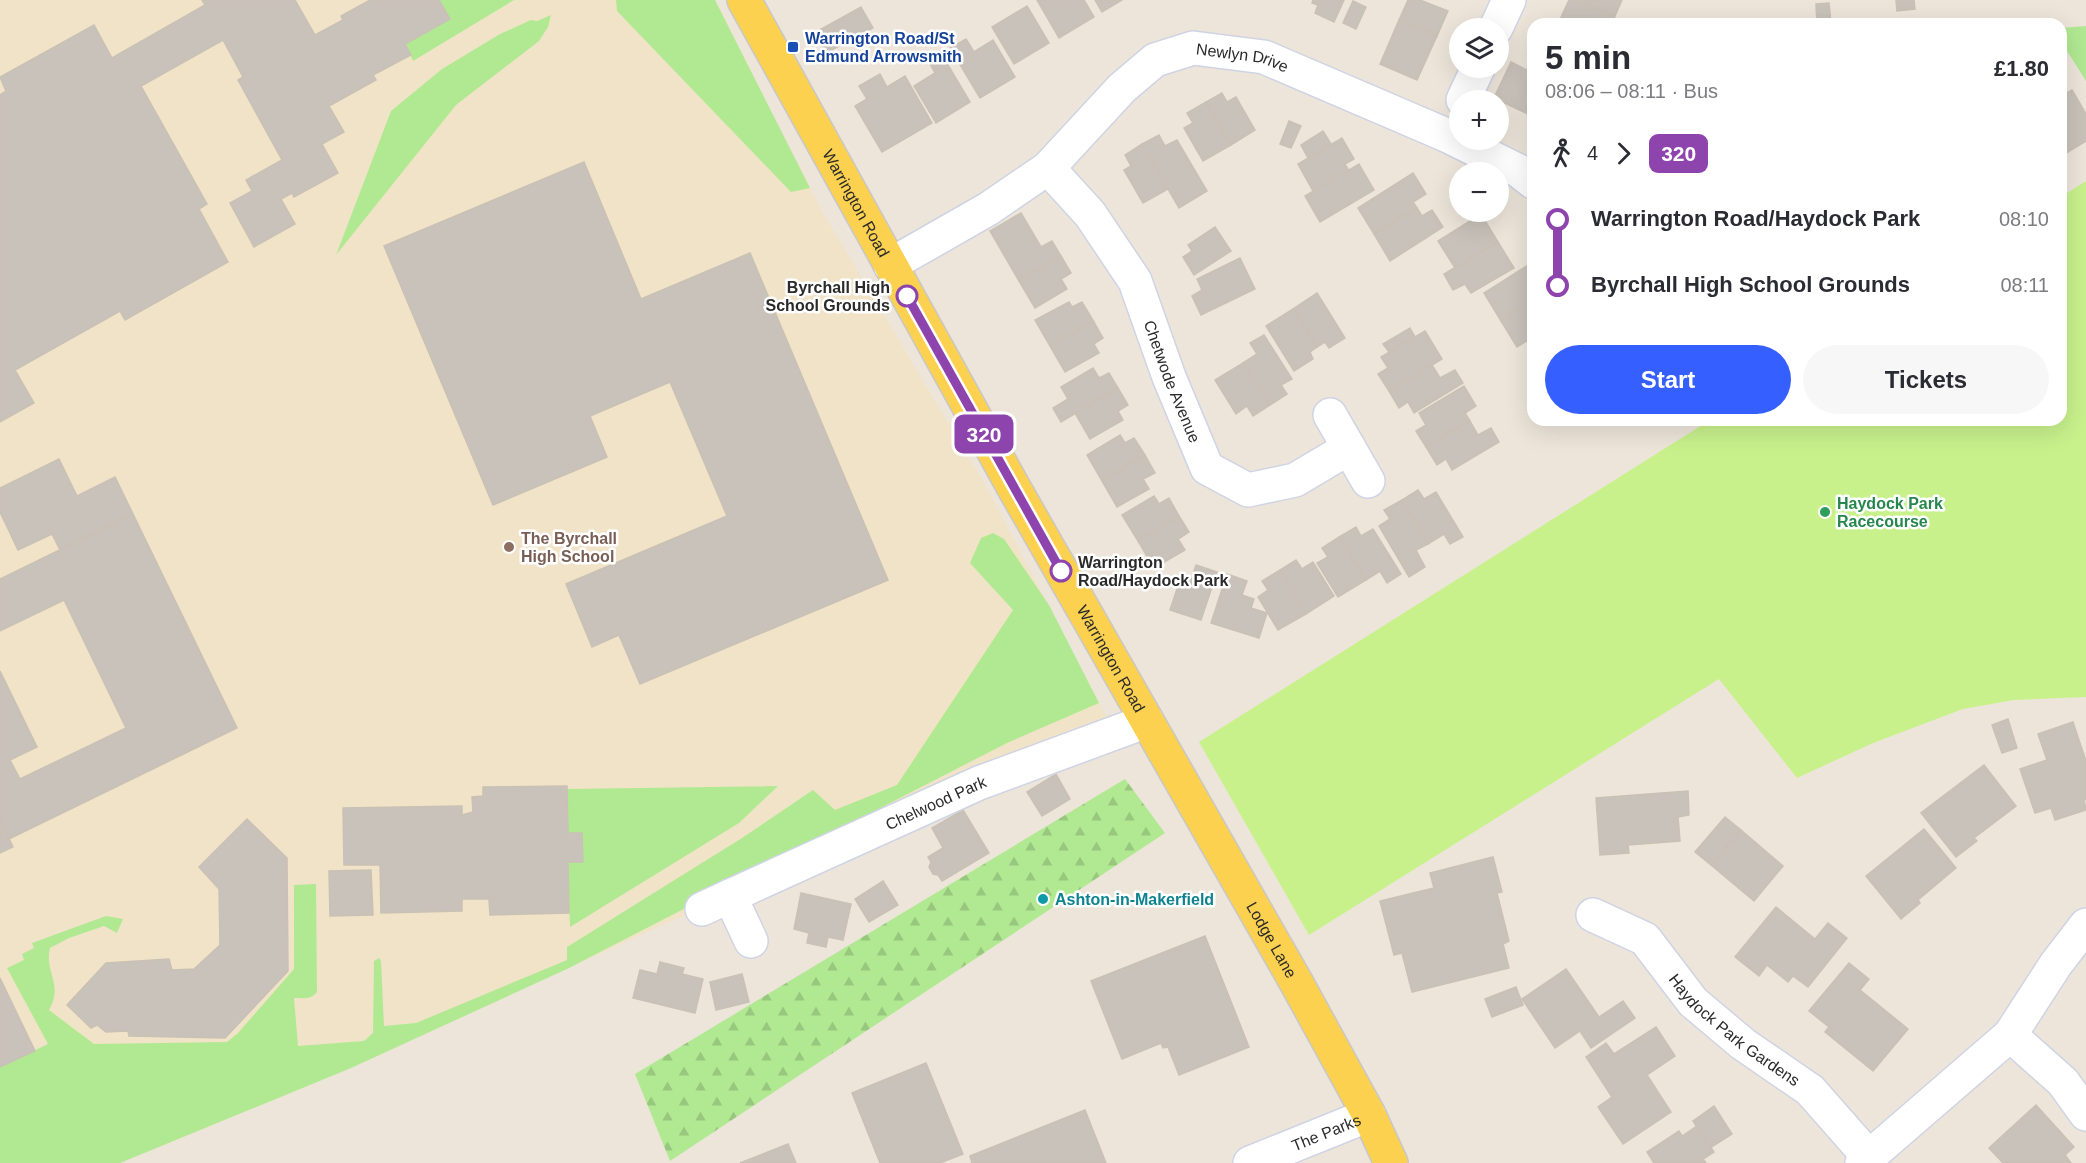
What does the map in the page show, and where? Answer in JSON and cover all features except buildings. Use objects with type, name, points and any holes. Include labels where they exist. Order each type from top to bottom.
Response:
[{"type":"main road","name":"Warrington Road","points":[[744,0],[1014,488],[1148,721]]},
{"type":"main road","name":"Lodge Lane","points":[[1148,721],[1370,1115],[1391,1163]]},
{"type":"street","points":[[1501,18],[1509,0]]},
{"type":"street","name":"Newlyn Drive","points":[[890,265],[988,209],[1048,168],[1122,87],[1155,60],[1193,48],[1264,57],[1449,120]]},
{"type":"street","name":"Newlyn Drive","points":[[1491,150],[1527,177]]},
{"type":"street","name":"Chetwode Avenue","points":[[1048,168],[1090,214],[1136,281],[1169,377],[1207,468],[1248,489],[1295,480],[1349,448]]},
{"type":"street","points":[[1330,415],[1368,481]]},
{"type":"street","name":"Chelwood Park","points":[[751,941],[716,902],[978,783],[1148,721]]},
{"type":"street","name":"Haydock Park Gardens","points":[[1593,915],[1645,939],[1693,1002],[1743,1044],[1810,1090],[1866,1160],[2010,1035],[2056,964],[2086,925]]},
{"type":"street","points":[[2010,1035],[2063,1082],[2086,1114]]},
{"type":"street","name":"The Parks","points":[[1250,1163],[1370,1115]]},
{"type":"shaded area","name":"The Byrchall High School","points":[[0,0],[715,0],[822,211],[987,488],[1107,718],[351,1068],[120,1163],[0,1163]]},
{"type":"green space","points":[[439,0],[514,0],[413,61],[405,44],[450,19]]},
{"type":"green space","points":[[616,0],[715,0],[810,188],[791,192],[617,11]]},
{"type":"green space","points":[[551,15],[548,27],[539,41],[456,105],[336,255],[391,111],[442,69],[500,34],[531,20],[537,21]]},
{"type":"green space","points":[[2086,26],[2086,81],[2067,51],[2067,28]]},
{"type":"green space","name":"Haydock Park Racecourse","points":[[2086,181],[2086,697],[2014,700],[1963,709],[1873,743],[1797,778],[1719,679],[1309,935],[1199,742],[1700,426],[2067,426],[2067,193]]},
{"type":"green space","points":[[993,533],[1004,539],[1049,605],[1099,703],[1007,743],[567,969],[351,1068],[120,1163],[0,1163],[0,1067],[48,1044],[7,968],[24,960],[22,954],[34,948],[32,943],[106,916],[123,919],[117,933],[104,926],[69,938],[50,948],[49,965],[55,993],[49,1010],[94,1044],[227,1042],[238,1033],[294,969],[294,885],[316,884],[317,992],[309,997],[294,998],[298,1046],[364,1041],[373,1033],[374,961],[379,958],[384,1026],[416,1023],[567,960],[567,947],[742,838],[813,790],[835,810],[897,785],[1013,610],[970,563],[981,538]]},
{"type":"green space","points":[[1125,779],[1165,833],[670,1161],[635,1074]]},
{"type":"green space","points":[[778,786],[739,823],[570,927],[568,862],[583,861],[582,833],[568,833],[567,789]]},
{"type":"bus line","name":"320","points":[[907,296],[1061,571]]},
{"type":"place","name":"Warrington Road/St Edmund Arrowsmith","points":[[793,47]]},
{"type":"place","name":"Byrchall High School Grounds","points":[[907,296]]},
{"type":"place","name":"Haydock Park Racecourse","points":[[1825,512]]},
{"type":"place","name":"The Byrchall High School","points":[[509,547]]},
{"type":"place","name":"Warrington Road/Haydock Park","points":[[1061,571]]},
{"type":"place","name":"Ashton-in-Makerfield","points":[[1043,899]]}]
